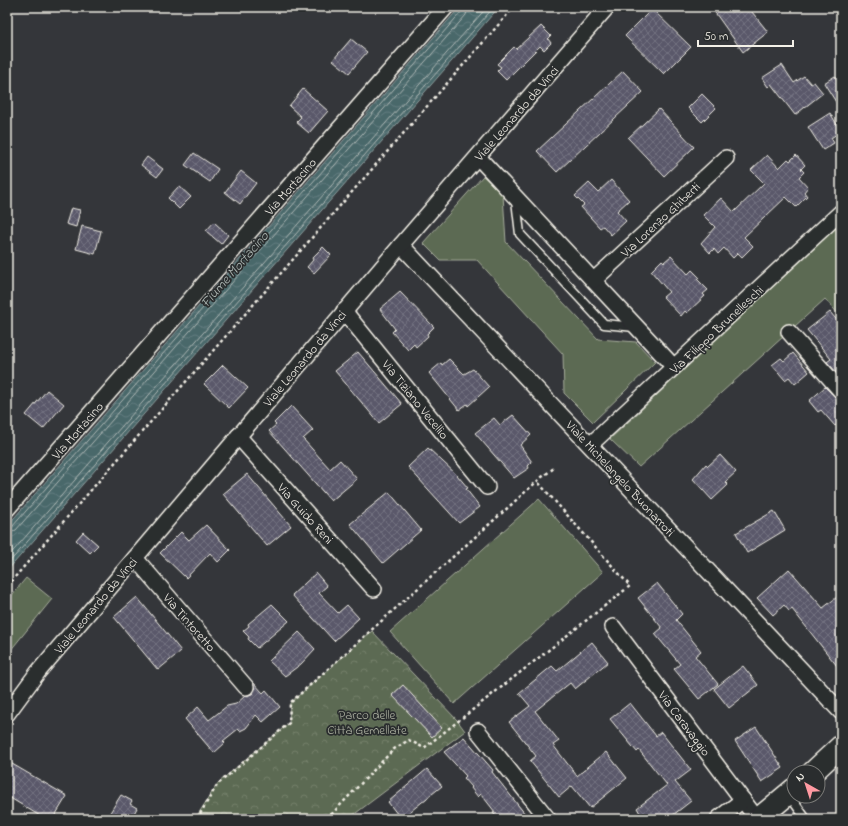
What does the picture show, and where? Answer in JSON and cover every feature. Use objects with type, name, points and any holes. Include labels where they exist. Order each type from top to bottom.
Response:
[{"type":"street","name":"Via Mortacino","points":[[7,509],[446,7]]},
{"type":"street","name":"Viale Leonardo da Vinci","points":[[7,714],[38,672],[344,311],[608,7]]},
{"type":"street","points":[[478,157],[674,367]]},
{"type":"street","name":"Via Lorenzo Ghiberti","points":[[594,280],[726,158]]},
{"type":"street","name":"Via Filippo Brunelleschi","points":[[590,445],[841,212]]},
{"type":"street","name":"Viale Michelangelo Buonarroti","points":[[401,245],[841,712]]},
{"type":"street","name":"Via Tiziano Vecellio","points":[[344,311],[487,487]]},
{"type":"street","points":[[789,332],[841,391]]},
{"type":"street","name":"Via Guido Reni","points":[[238,436],[374,589]]},
{"type":"street","name":"Via Tintoretto","points":[[135,558],[246,687]]},
{"type":"street","name":"Via Caravaggio","points":[[613,627],[758,819]]},
{"type":"street","points":[[478,731],[548,819]]},
{"type":"street","points":[[822,764],[841,746]]},
{"type":"street","points":[[758,819],[786,796]]},
{"type":"street","points":[[718,819],[743,800]]},
{"type":"lane","points":[[515,197],[520,234],[604,324],[637,327]]},
{"type":"lane","points":[[798,804],[806,819]]},
{"type":"path","points":[[7,586],[514,7]]},
{"type":"path","points":[[197,819],[217,785],[289,723],[290,703],[537,481],[554,468]]},
{"type":"path","points":[[327,819],[394,749],[409,740],[424,748],[630,586],[537,481]]},
{"type":"green space","points":[[483,176],[503,195],[506,242],[598,339],[636,342],[655,362],[593,422],[564,393],[563,354],[477,260],[440,260],[423,243]]},
{"type":"green space","points":[[841,223],[841,317],[825,299],[639,467],[610,439]]},
{"type":"green space","points":[[539,499],[603,572],[454,704],[390,632]]},
{"type":"green space","points":[[26,578],[52,599],[10,651],[7,649],[7,601]]},
{"type":"green space","name":"Parco delle Città Gemellate","points":[[372,631],[457,720],[465,731],[348,819],[195,819],[218,783],[289,723],[290,703]]},
{"type":"water","name":"Fiume Mortacino","points":[[460,7],[499,7],[7,571],[7,526]]},
{"type":"building","points":[[711,7],[748,7],[768,32],[743,52]]},
{"type":"building","points":[[652,9],[691,47],[664,74],[625,36]]},
{"type":"building","points":[[541,26],[551,36],[548,39],[551,43],[544,50],[540,46],[506,80],[497,71],[501,67],[497,64],[514,47],[516,49]]},
{"type":"building","points":[[351,39],[367,52],[349,73],[333,60]]},
{"type":"building","points":[[782,65],[794,83],[804,76],[811,84],[814,82],[823,93],[795,115],[771,84],[768,87],[762,78]]},
{"type":"building","points":[[623,71],[643,92],[557,172],[537,151]]},
{"type":"building","points":[[835,76],[841,85],[841,110],[824,83]]},
{"type":"building","points":[[303,89],[328,111],[309,133],[296,122],[301,117],[289,106]]},
{"type":"building","points":[[702,94],[716,108],[702,122],[688,108]]},
{"type":"building","points":[[659,109],[694,147],[664,176],[628,138]]},
{"type":"building","points":[[830,113],[841,131],[831,138],[834,143],[823,150],[808,127]]},
{"type":"building","points":[[194,153],[218,169],[210,182],[185,165]]},
{"type":"building","points":[[767,155],[779,168],[788,159],[790,161],[796,155],[805,165],[801,169],[804,172],[799,177],[808,187],[804,192],[807,196],[796,207],[786,197],[744,237],[753,246],[742,257],[738,253],[733,258],[724,248],[718,254],[714,249],[710,253],[701,243],[715,227],[703,215],[721,198],[734,212],[764,183],[751,170]]},
{"type":"building","points":[[147,157],[163,169],[157,177],[141,165]]},
{"type":"building","points":[[241,171],[256,183],[240,204],[225,192]]},
{"type":"building","points":[[611,180],[629,200],[617,211],[626,221],[611,235],[603,226],[600,228],[581,207],[584,205],[575,196],[589,183],[598,192]]},
{"type":"building","points":[[179,186],[191,197],[179,209],[168,198]]},
{"type":"building","points":[[71,208],[80,210],[76,227],[66,224]]},
{"type":"building","points":[[214,222],[228,235],[221,244],[206,231]]},
{"type":"building","points":[[82,226],[101,231],[95,254],[76,249]]},
{"type":"building","points":[[323,247],[331,255],[314,273],[307,267],[313,260],[312,258]]},
{"type":"building","points":[[671,256],[688,274],[692,270],[699,277],[697,279],[708,290],[703,294],[705,296],[687,313],[685,311],[681,316],[663,297],[669,292],[651,271],[662,260],[664,262]]},
{"type":"building","points":[[400,292],[434,327],[427,334],[428,336],[416,347],[414,344],[408,350],[392,332],[395,329],[380,309]]},
{"type":"building","points":[[830,312],[841,325],[841,377],[827,362],[831,359],[807,330]]},
{"type":"building","points":[[358,352],[402,404],[379,423],[335,371]]},
{"type":"building","points":[[793,353],[809,372],[795,384],[789,377],[785,380],[772,365],[781,358],[784,361]]},
{"type":"building","points":[[449,359],[464,374],[473,369],[489,387],[468,406],[467,404],[459,410],[429,373],[441,363],[442,365]]},
{"type":"building","points":[[223,365],[248,388],[229,408],[204,384]]},
{"type":"building","points":[[825,387],[835,397],[841,400],[841,421],[835,426],[821,410],[818,412],[809,401]]},
{"type":"building","points":[[47,390],[64,404],[43,429],[26,415]]},
{"type":"building","points":[[291,406],[313,430],[303,439],[330,469],[340,460],[357,479],[331,501],[269,431],[276,425],[274,423]]},
{"type":"building","points":[[513,415],[531,435],[520,445],[532,462],[528,466],[529,468],[514,478],[475,433],[494,418],[500,425]]},
{"type":"building","points":[[428,448],[457,475],[468,488],[466,489],[480,507],[459,523],[408,467]]},
{"type":"building","points":[[720,455],[736,472],[725,482],[728,485],[712,500],[693,479],[706,464],[708,466]]},
{"type":"building","points":[[247,474],[291,526],[267,546],[223,494]]},
{"type":"building","points":[[389,492],[421,530],[383,563],[350,524]]},
{"type":"building","points":[[774,511],[785,530],[747,553],[736,533]]},
{"type":"building","points":[[206,525],[230,550],[218,562],[210,553],[186,578],[160,553],[181,532],[189,540]]},
{"type":"building","points":[[83,532],[98,545],[90,553],[76,540]]},
{"type":"building","points":[[789,569],[823,608],[841,594],[841,671],[792,609],[789,611],[784,605],[773,615],[757,598]]},
{"type":"building","points":[[316,573],[327,586],[319,593],[338,613],[347,605],[359,618],[334,641],[292,595]]},
{"type":"building","points":[[657,583],[682,614],[676,620],[701,651],[695,656],[718,684],[699,699],[674,669],[680,664],[655,634],[662,628],[638,598]]},
{"type":"building","points":[[137,597],[181,651],[158,670],[114,617]]},
{"type":"building","points":[[272,604],[289,621],[257,648],[248,639],[249,637],[243,631],[249,626],[248,624]]},
{"type":"building","points":[[299,632],[315,649],[301,664],[285,676],[269,661]]},
{"type":"building","points":[[592,642],[608,662],[575,689],[570,683],[535,711],[559,741],[553,745],[577,776],[606,752],[627,778],[590,808],[572,786],[559,797],[530,761],[536,756],[509,722],[530,706],[519,693],[552,666],[557,671]]},
{"type":"building","points":[[743,666],[758,685],[729,708],[714,689]]},
{"type":"building","points":[[253,682],[263,693],[266,690],[280,707],[263,722],[256,715],[246,728],[240,731],[238,729],[223,741],[225,743],[214,753],[185,719],[198,707],[209,720],[227,706],[236,704],[245,696],[252,694],[255,690]]},
{"type":"building","points":[[403,685],[442,728],[432,737],[392,695]]},
{"type":"building","points":[[630,703],[656,736],[661,732],[691,770],[675,782],[691,801],[668,819],[632,819],[640,813],[637,808],[667,785],[639,750],[637,752],[610,719]]},
{"type":"building","points":[[756,727],[783,768],[762,782],[735,741]]},
{"type":"building","points":[[464,737],[493,770],[492,772],[529,819],[498,819],[493,813],[495,812],[481,794],[478,797],[464,778],[466,776],[444,752]]},
{"type":"building","points":[[7,761],[67,796],[53,819],[45,819],[7,796]]},
{"type":"building","points":[[427,769],[442,786],[401,819],[388,802]]},
{"type":"building","points":[[121,795],[132,801],[130,804],[137,808],[131,819],[106,819]]}]
